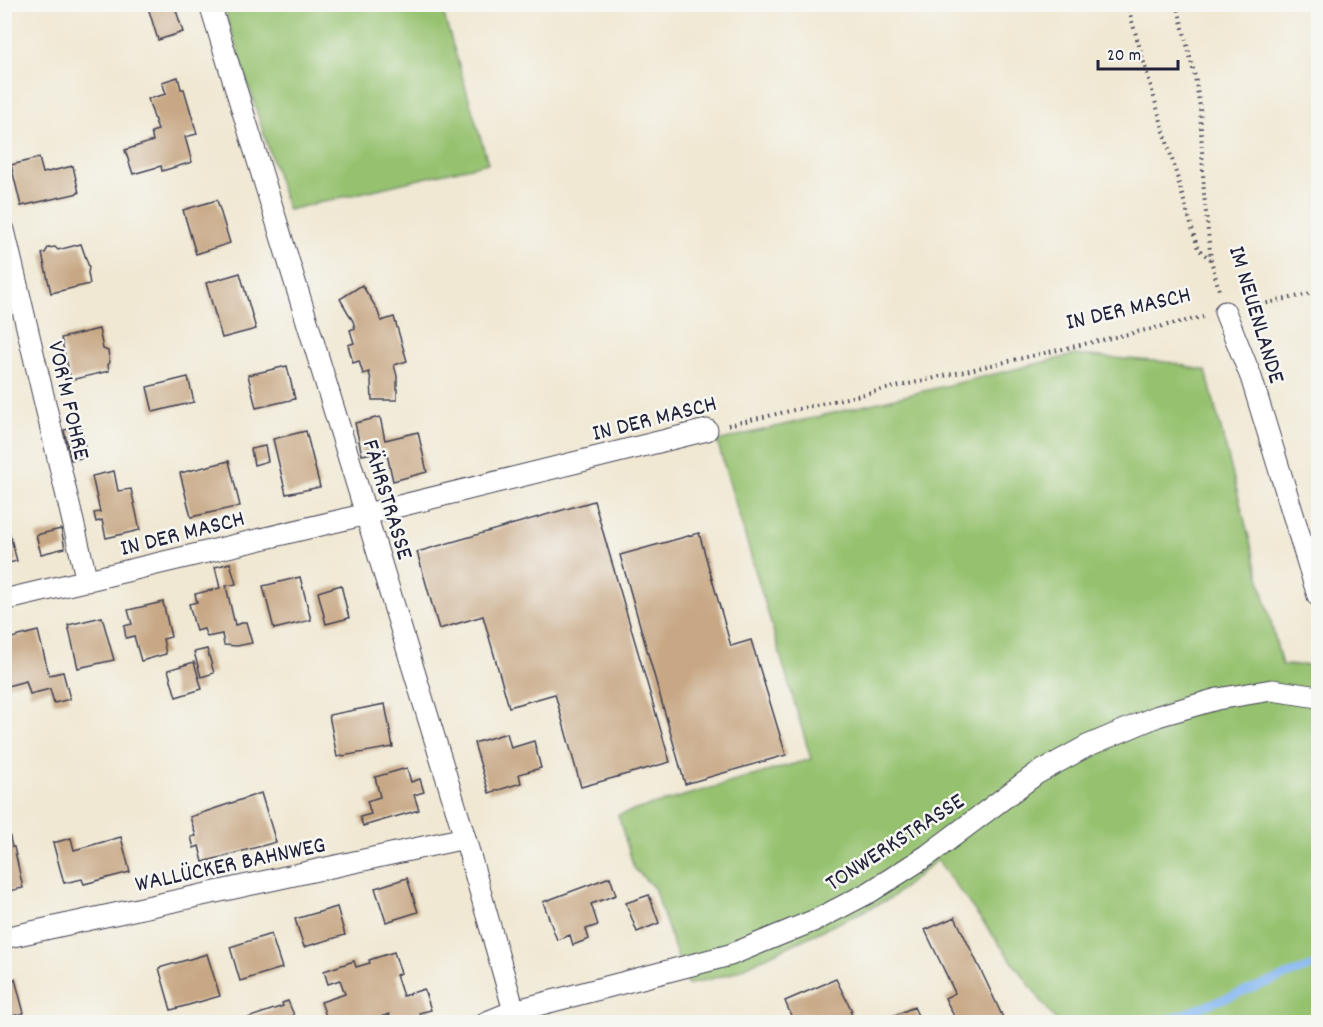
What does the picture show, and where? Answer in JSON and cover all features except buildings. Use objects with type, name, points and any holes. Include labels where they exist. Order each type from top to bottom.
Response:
[{"type":"street","name":"FÄHRSTRASSE","points":[[210,4],[465,838],[514,1011]]},
{"type":"street","name":"VOR'M FOHRE","points":[[4,230],[87,581]]},
{"type":"street","name":"IM NEUENLANDE","points":[[1226,312],[1251,377],[1318,596]]},
{"type":"street","name":"IN DER MASCH","points":[[4,600],[367,514],[707,429]]},
{"type":"street","name":"TONWERKSTRASSE","points":[[487,1023],[514,1011],[730,955],[819,919],[870,892],[928,855],[1035,774],[1088,746],[1158,716],[1216,699],[1272,690],[1318,696]]},
{"type":"street","name":"WALLÜCKER BAHNWEG","points":[[4,938],[465,838]]},
{"type":"path","points":[[1127,4],[1198,249],[1210,260]]},
{"type":"path","name":"IM NEUENLANDE","points":[[1177,4],[1200,107],[1210,260],[1226,312]]},
{"type":"path","name":"IN DER MASCH","points":[[707,429],[1318,292]]},
{"type":"green space","points":[[223,5],[441,5],[488,163],[288,210]]},
{"type":"green space","points":[[1073,355],[1168,362],[1206,371],[1282,665],[1318,665],[1318,1022],[1057,1022],[937,860],[891,898],[730,974],[687,985],[654,888],[634,868],[618,815],[811,759],[717,441]]},
{"type":"waterway","points":[[1161,1022],[1318,964]]}]
